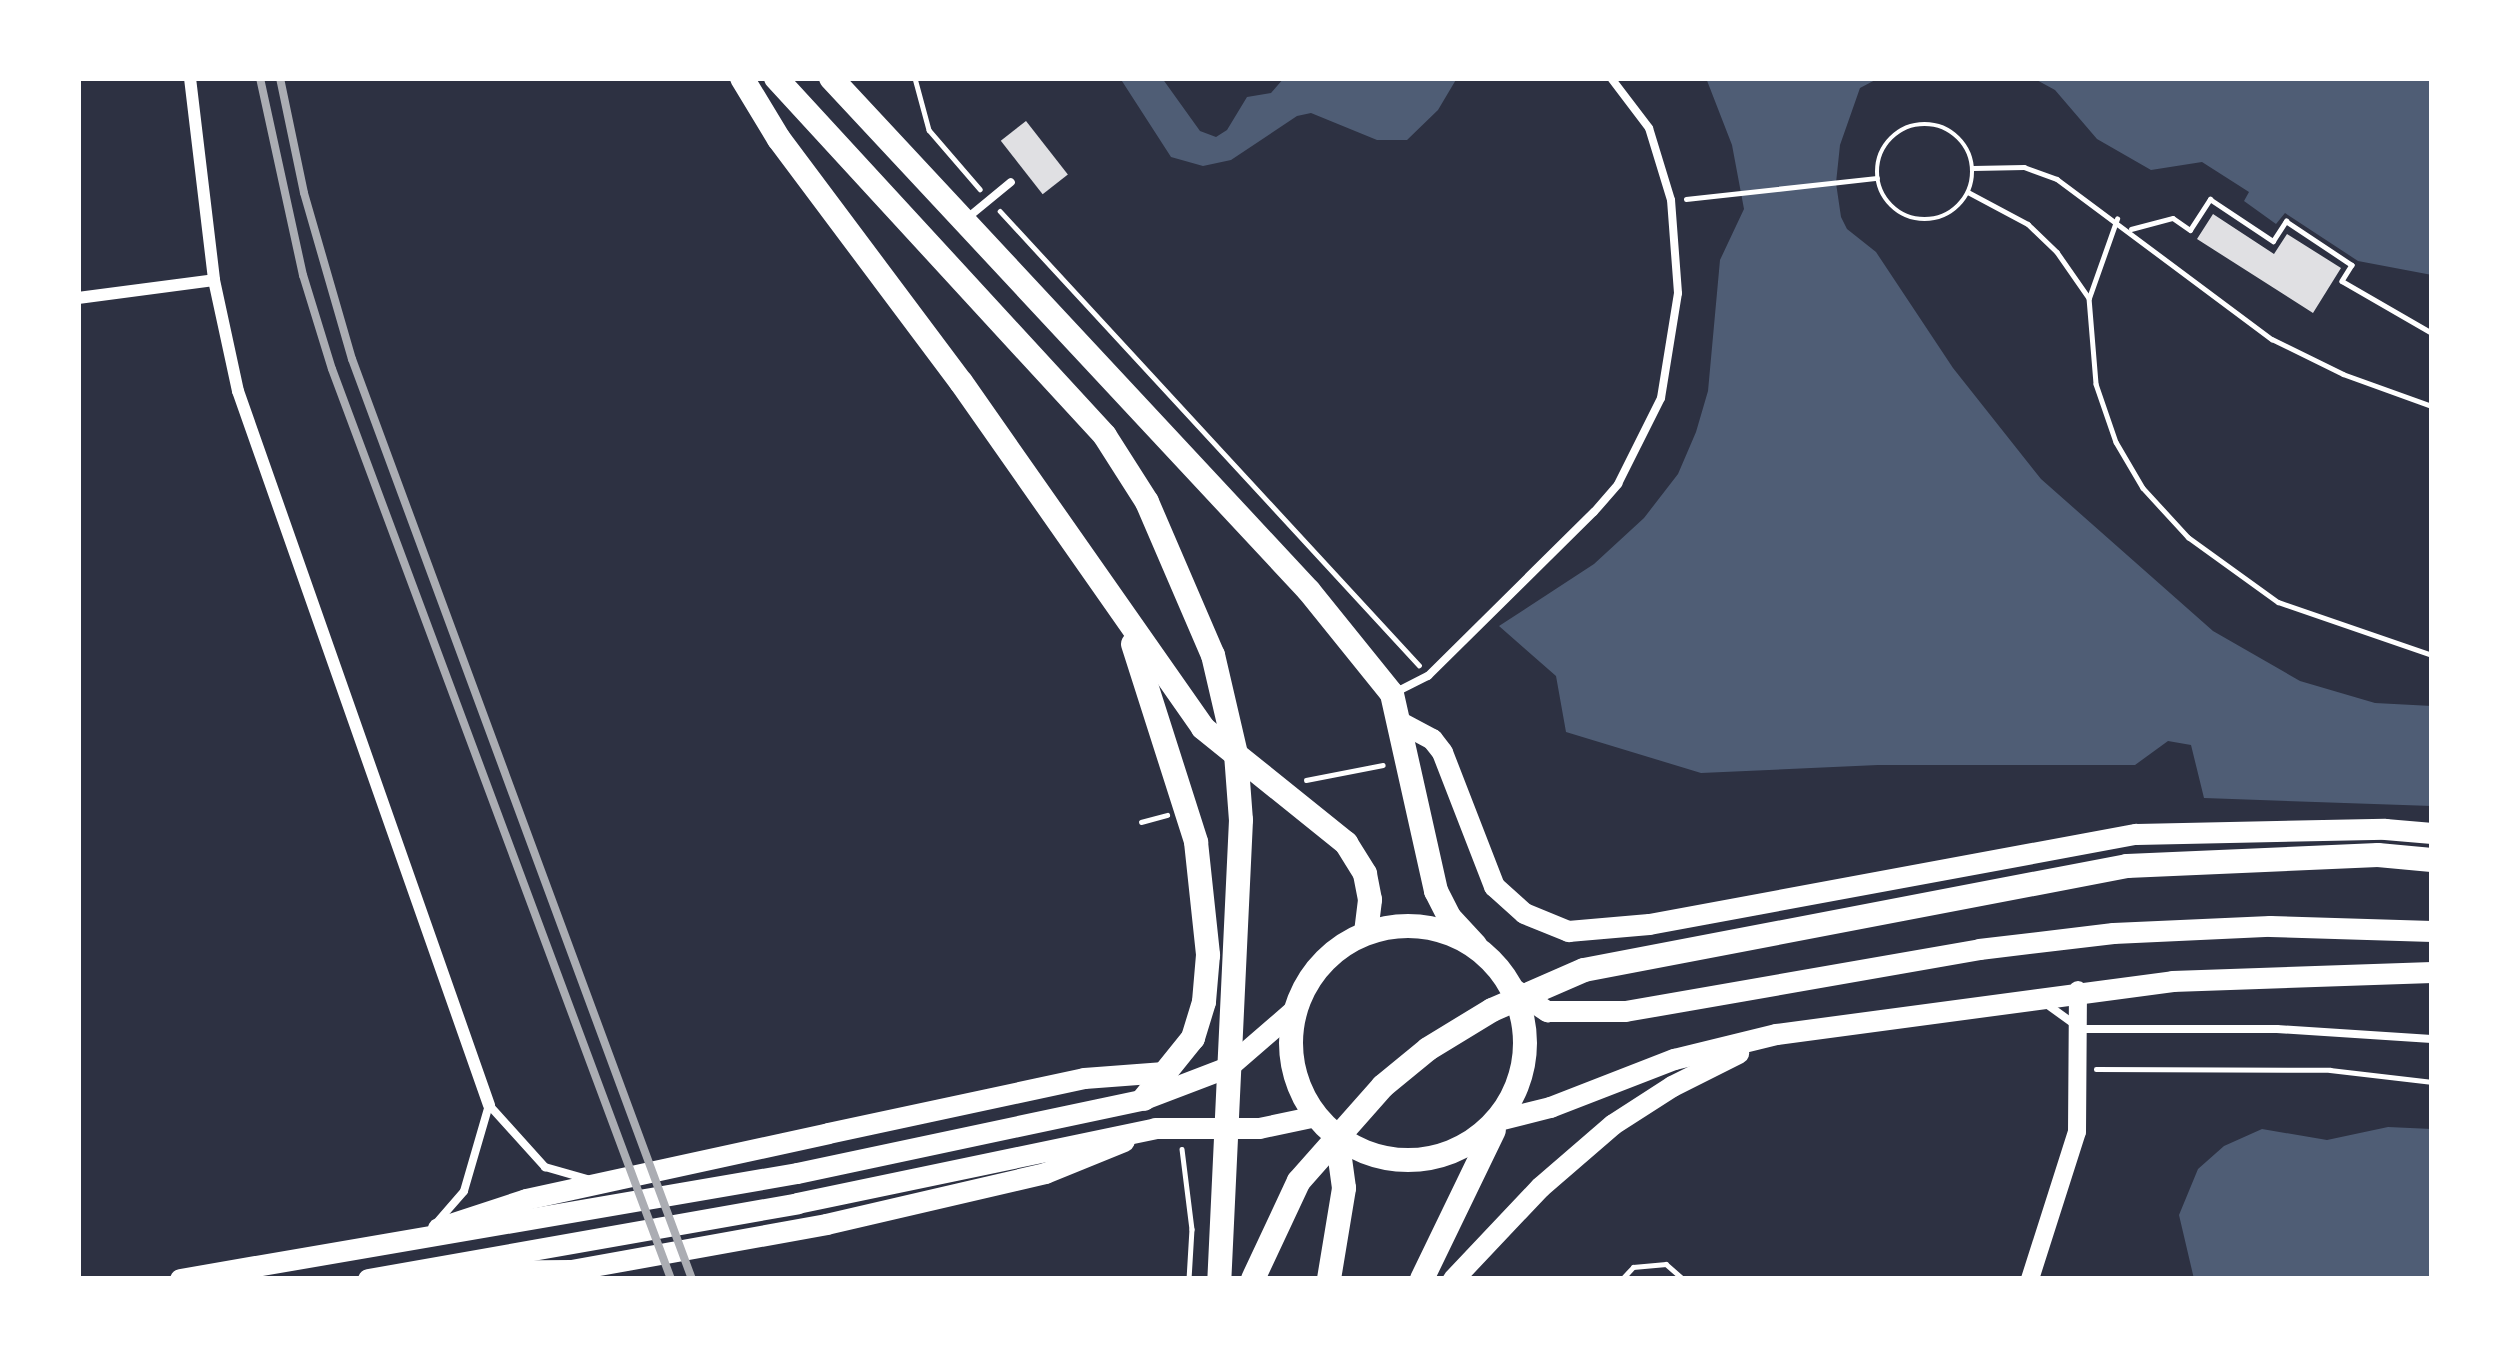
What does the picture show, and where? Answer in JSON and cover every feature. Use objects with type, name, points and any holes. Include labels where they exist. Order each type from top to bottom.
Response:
[{"type":"highway","points":[[742,78],[779,139],[961,382],[1203,728],[1346,843],[1365,874],[1370,916],[1366,932]]},
{"type":"highway","points":[[776,78],[1105,436],[1147,502],[1213,655],[1236,754],[1241,820],[1220,1279]]},
{"type":"highway","points":[[831,78],[1309,591],[1392,694],[1436,891],[1450,918],[1514,989],[1525,1022],[1526,1057],[1516,1090],[1422,1279]]},
{"type":"highway","points":[[1123,614],[1178,776],[1204,896],[1204,1001],[1193,1038],[1144,1100]]},
{"type":"highway","points":[[1252,1279],[1299,1181],[1383,1086],[1428,1049],[1492,1010],[1584,970],[2127,866],[2378,855],[2432,860]]},
{"type":"highway","points":[[1475,945],[1441,929],[1403,925],[1366,932],[1322,962],[1295,1009],[1292,1065],[1316,1116],[1336,1137],[1367,1154],[1403,1161],[1438,1158],[1472,1143],[1498,1120]]},
{"type":"highway","points":[[1329,1279],[1343,1202],[1336,1137]]},
{"type":"main road","points":[[1402,723],[1432,740],[1442,752],[1494,886],[1523,913],[1568,931],[1649,924],[2136,833],[2385,829],[2432,833]]},
{"type":"main road","points":[[1514,989],[1546,1011],[1581,1013],[1674,1005],[1979,949],[2113,933],[2270,926],[2432,931]]},
{"type":"main road","points":[[1498,1120],[1550,1107],[1675,1059],[1776,1034],[2078,990],[2282,973],[2432,972]]},
{"type":"main road","points":[[180,1279],[796,1173],[1144,1100],[1228,1067],[1295,1009]]},
{"type":"main road","points":[[1453,1279],[1540,1187],[1612,1124],[1672,1086],[1776,1034]]},
{"type":"main road","points":[[403,1240],[526,1199],[1084,1078],[1164,1072]]},
{"type":"main road","points":[[368,1279],[797,1203],[1155,1128],[1258,1128],[1316,1116]]},
{"type":"street","points":[[190,78],[214,280],[238,391],[489,1105]]},
{"type":"street","points":[[78,298],[214,280]]},
{"type":"street","points":[[2030,1279],[2077,1132],[2078,990]]},
{"type":"lane","points":[[1392,694],[1428,676],[1618,484],[1661,398],[1678,293],[1671,200],[1648,128],[1611,78]]},
{"type":"lane","points":[[963,221],[1011,182]]},
{"type":"lane","points":[[2390,971],[2432,982]]},
{"type":"lane","points":[[2034,995],[2081,1029],[2277,1029],[2432,1039]]},
{"type":"lane","points":[[489,1105],[544,1167],[600,1183]]},
{"type":"lane","points":[[429,1232],[464,1191],[489,1105]]},
{"type":"path","points":[[915,78],[929,130],[989,200],[1267,494],[1428,676]]},
{"type":"path","points":[[1924,124],[1957,136],[1973,168],[1968,192],[1941,218],[1915,219],[1892,208],[1877,178],[1877,161],[1889,139],[1924,124]]},
{"type":"path","points":[[1973,168],[2009,165],[2037,170],[2117,218],[2272,339],[2343,374],[2432,406]]},
{"type":"path","points":[[1683,200],[1877,178]]},
{"type":"path","points":[[1968,192],[2027,224],[2057,253],[2089,298]]},
{"type":"path","points":[[2130,230],[2173,218],[2190,230],[2210,199],[2273,241],[2286,221],[2352,265],[2342,280],[2432,332]]},
{"type":"path","points":[[2117,218],[2089,298],[2096,384],[2116,442],[2143,488],[2188,537],[2278,602],[2432,655]]},
{"type":"path","points":[[2080,1069],[2330,1070],[2432,1082]]},
{"type":"path","points":[[1178,1127],[1192,1229],[1189,1279]]},
{"type":"path","points":[[1622,1279],[1633,1267],[1666,1264],[1683,1279]]},
{"type":"water","points":[[1120,78],[1162,78],[1200,131],[1216,137],[1227,130],[1247,97],[1271,93],[1284,78],[1457,78],[1438,110],[1407,140],[1377,140],[1311,113],[1297,116],[1231,160],[1203,166],[1171,157]]},
{"type":"water","points":[[1706,78],[1879,78],[1860,88],[1840,145],[1836,183],[1847,229],[1876,252],[1953,368],[2041,479],[2213,631],[2300,681],[2375,703],[2432,706],[2432,806],[2204,798],[2191,745],[2168,741],[2135,765],[1878,765],[1701,773],[1566,732],[1556,676],[1499,626],[1594,564],[1644,518],[1678,474],[1696,432],[1708,391],[1720,260],[1744,209],[1732,145]]},
{"type":"water","points":[[2033,78],[2432,78],[2432,275],[2358,261],[2285,213],[2276,224],[2244,201],[2249,192],[2202,162],[2151,170],[2097,139],[2055,90]]},
{"type":"water","points":[[2388,1127],[2432,1129],[2432,1279],[2194,1279],[2179,1215],[2198,1169],[2224,1146],[2262,1129],[2327,1140]]},
{"type":"building","points":[[1026,121],[1068,175],[1043,194],[1001,141]]},
{"type":"building","points":[[2213,214],[2274,254],[2287,234],[2341,268],[2313,313],[2197,239]]},
{"type":"railway","points":[[260,78],[303,275],[332,369],[671,1279]]},
{"type":"railway","points":[[280,78],[304,193],[352,359],[692,1279]]}]
